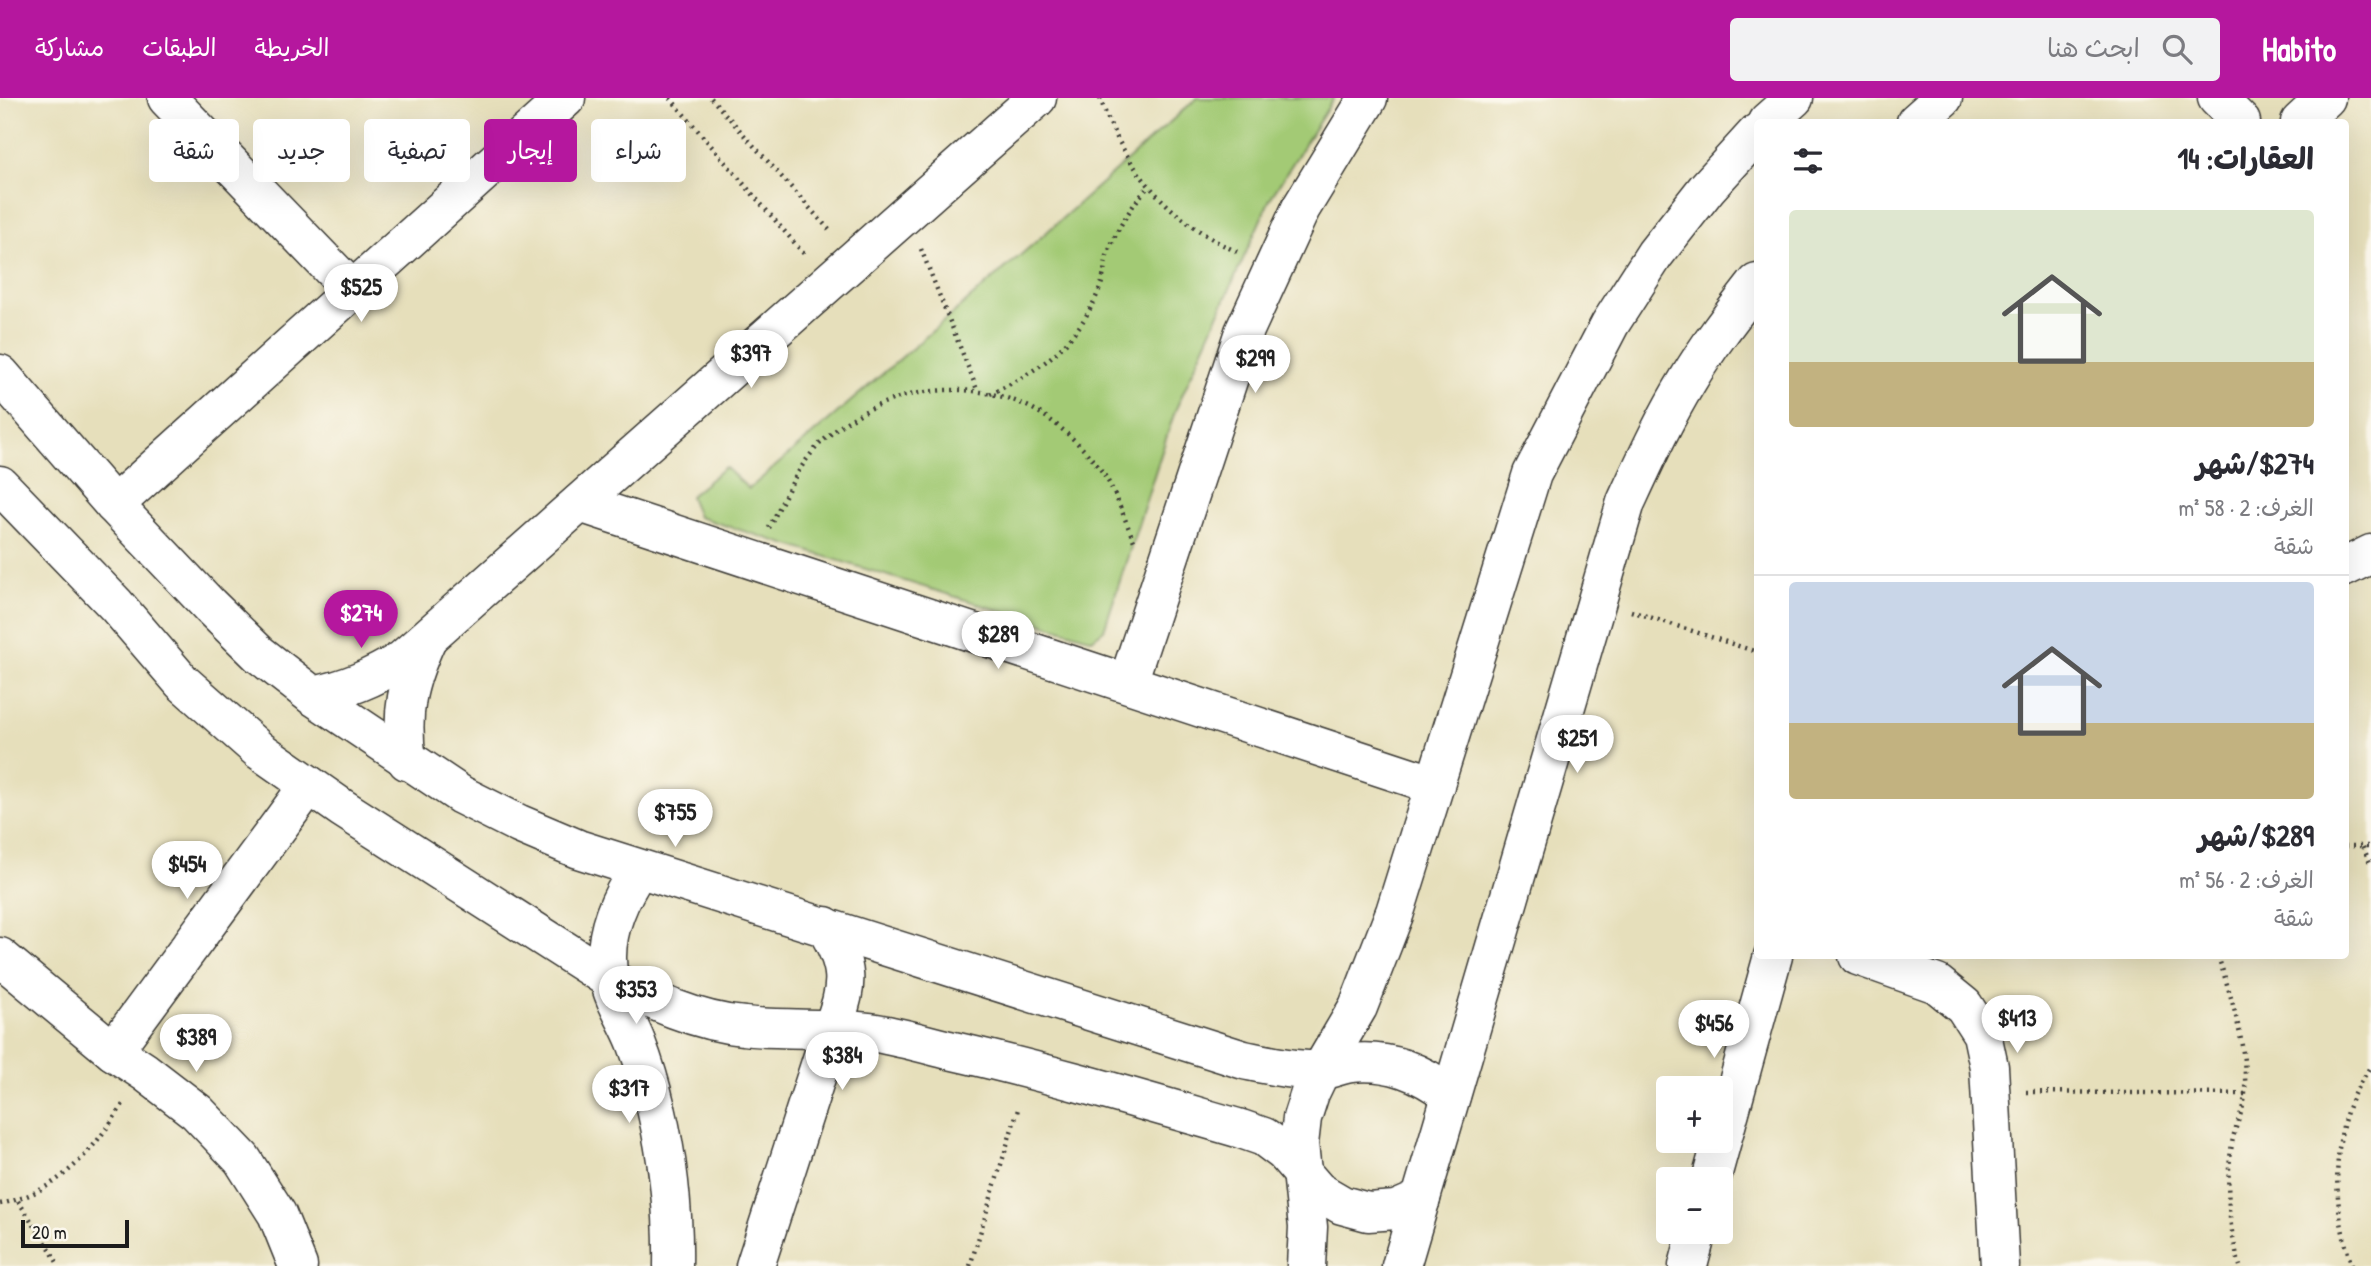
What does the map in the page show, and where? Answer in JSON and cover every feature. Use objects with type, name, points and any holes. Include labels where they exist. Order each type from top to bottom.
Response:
[{"type":"street","points":[[167,98],[194,112],[353,291]]},
{"type":"street","points":[[114,505],[566,98]]},
{"type":"street","points":[[313,696],[344,690],[375,677],[402,660],[1037,98]]},
{"type":"street","points":[[1128,682],[1244,332],[1301,208],[1368,98]]},
{"type":"street","points":[[1770,119],[1794,98]]},
{"type":"street","points":[[1919,119],[1943,98]]},
{"type":"street","points":[[2217,98],[2238,119]]},
{"type":"street","points":[[2303,119],[2326,98]]},
{"type":"street","points":[[1306,1266],[1308,1227],[1299,1144],[1302,1118],[1321,1070],[1358,1007],[1395,912],[1532,474],[1610,324],[1655,254],[1707,188],[1754,136]]},
{"type":"street","points":[[1401,1266],[1626,502],[1688,380],[1754,286]]},
{"type":"street","points":[[0,374],[114,505],[259,654],[313,696],[407,761],[461,795],[519,824],[578,849],[639,869],[1244,1060],[1321,1070],[1349,1063],[1376,1062],[1404,1067],[1429,1079],[1451,1096]]},
{"type":"street","points":[[0,485],[116,605],[182,682],[259,750],[609,979],[651,1000],[695,1016],[740,1026],[786,1030],[832,1028],[877,1033],[1030,1068],[1264,1137],[1284,1152],[1318,1191],[1342,1205],[1368,1212],[1396,1210],[1421,1199]]},
{"type":"street","points":[[580,503],[1435,785]]},
{"type":"street","points":[[2349,565],[2371,554]]},
{"type":"street","points":[[407,761],[403,731],[406,699],[414,668],[427,639]]},
{"type":"street","points":[[113,1051],[309,785]]},
{"type":"street","points":[[639,869],[622,893],[611,921],[607,950],[609,979],[636,1042],[656,1107],[668,1174],[673,1266]]},
{"type":"street","points":[[755,1266],[842,1003],[845,976],[839,950],[825,926]]},
{"type":"street","points":[[0,957],[113,1051],[197,1112],[242,1159],[277,1214],[298,1266]]},
{"type":"street","points":[[1716,1167],[1772,959]]},
{"type":"street","points":[[1866,959],[1937,984],[1964,1006],[1982,1034],[1989,1067],[2000,1266]]},
{"type":"street","points":[[1688,1266],[1694,1244]]},
{"type":"path","points":[[670,98],[841,270]]},
{"type":"path","points":[[711,98],[841,270]]},
{"type":"path","points":[[1100,98],[1109,124],[1126,157],[1148,187],[1174,213],[1204,235],[1237,252],[1273,265]]},
{"type":"path","points":[[990,394],[1026,377],[1058,352],[1083,321],[1101,286],[1116,233],[1130,208],[1148,187]]},
{"type":"path","points":[[907,213],[978,392]]},
{"type":"path","points":[[753,560],[797,472],[824,440],[857,414],[895,398],[936,390],[990,394],[1032,409],[1069,434],[1099,467],[1136,545]]},
{"type":"path","points":[[1598,600],[1754,651]]},
{"type":"path","points":[[2349,846],[2371,846]]},
{"type":"path","points":[[2363,847],[2371,865]]},
{"type":"path","points":[[2219,959],[2241,1043],[2245,1094],[2232,1142],[2227,1192],[2232,1242],[2240,1266]]},
{"type":"path","points":[[2352,1266],[2337,1204],[2339,1149],[2354,1096],[2371,1065]]},
{"type":"path","points":[[970,1266],[1030,1068]]},
{"type":"path","points":[[0,1205],[18,1201],[55,1183],[86,1156],[145,1072]]},
{"type":"path","points":[[1990,1092],[2245,1094]]},
{"type":"path","points":[[18,1201],[59,1266]]},
{"type":"green space","points":[[1197,98],[1334,98],[1270,199],[1175,411],[1104,630],[1092,639],[698,517],[690,496],[725,467],[749,489],[1038,240]]}]
